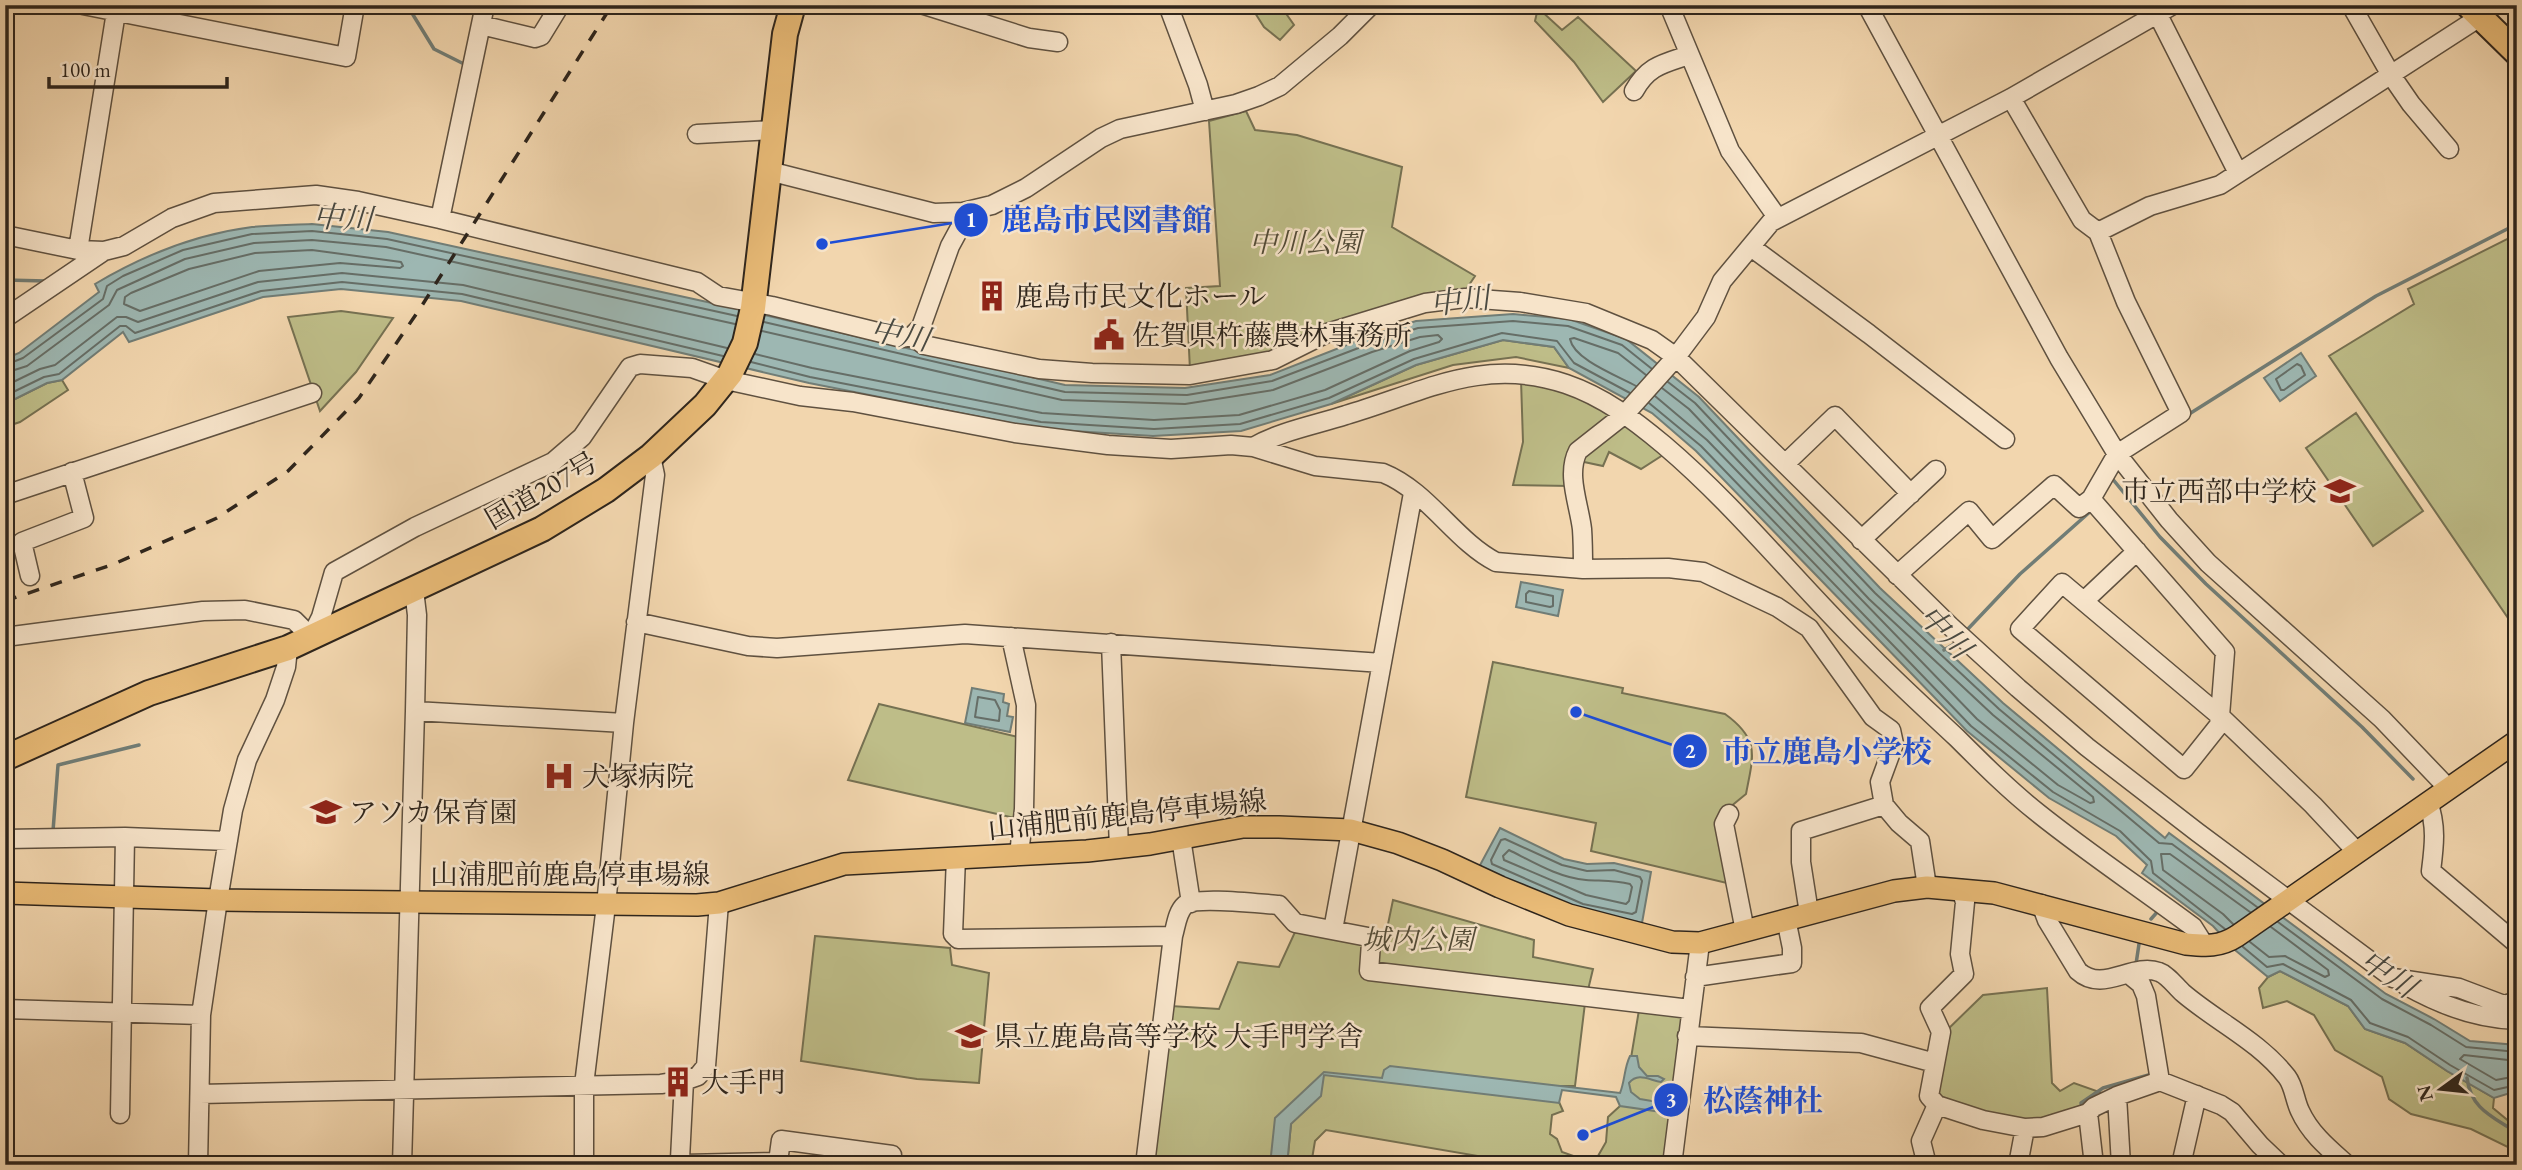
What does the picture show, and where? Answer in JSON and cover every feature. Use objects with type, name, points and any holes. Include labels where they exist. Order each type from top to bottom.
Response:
[{"type":"highway","name":"国道207号","points":[[5,758],[149,693],[288,648],[542,529],[606,490],[651,456],[705,405],[728,377],[745,342],[754,305],[785,34],[793,5]]},
{"type":"highway","points":[[2474,11],[2517,53]]},
{"type":"main road","points":[[2215,945],[2287,901],[2517,741]]},
{"type":"main road","name":"山浦肥前鹿島停車場線","points":[[5,893],[218,900],[606,905],[719,903],[844,864],[1119,848],[1243,827],[1351,830],[1398,843],[1442,860],[1569,915],[1672,942],[1700,943],[1895,891],[1927,887],[1994,893],[2186,944],[2215,945]]},
{"type":"street","points":[[83,5],[346,57],[355,5]]},
{"type":"street","points":[[440,219],[485,5]]},
{"type":"street","points":[[481,25],[535,38],[541,36],[560,5]]},
{"type":"street","points":[[924,5],[1029,38],[1058,42]]},
{"type":"street","points":[[1168,5],[1205,111]]},
{"type":"street","points":[[769,172],[934,213],[963,212],[992,205],[1026,188],[1120,128],[1205,111],[1259,96],[1280,86],[1340,36],[1371,5]]},
{"type":"street","points":[[1669,5],[1730,151],[1777,217]]},
{"type":"street","points":[[1867,5],[2053,347],[2117,454],[2169,520],[2208,563],[2382,719],[2448,788]]},
{"type":"street","points":[[1583,569],[1581,528],[1572,470],[1574,459],[1586,444],[1625,414],[1676,357],[1706,317],[1722,281],[1771,222],[2011,98],[2155,10],[2173,5]]},
{"type":"street","points":[[2351,5],[2391,75],[2411,104],[2449,149]]},
{"type":"street","points":[[2155,10],[2238,173]]},
{"type":"street","points":[[2098,232],[2150,206],[2220,185],[2391,75],[2474,11]]},
{"type":"street","points":[[78,250],[116,12]]},
{"type":"street","points":[[1634,91],[1644,75],[1664,63],[1689,55]]},
{"type":"street","points":[[1897,575],[1969,511],[1992,539],[2054,485],[2079,508],[2091,499],[2117,454],[2180,413],[2126,302],[2098,232],[2082,220],[2011,98]]},
{"type":"street","points":[[697,135],[774,130]]},
{"type":"street","points":[[5,235],[78,250],[104,251],[124,246],[172,218],[214,203],[316,195],[440,219],[697,282],[718,296],[902,338],[912,336],[921,327],[950,246],[963,222],[963,212]]},
{"type":"street","points":[[1751,247],[2005,439]]},
{"type":"street","points":[[5,318],[104,251]]},
{"type":"street","points":[[912,336],[924,345],[1039,369],[1191,375],[1273,360],[1327,333],[1425,303],[1465,298],[1520,302],[1586,313],[1652,340],[1676,357],[1897,575],[2018,688],[2087,747],[2287,901],[2393,978],[2431,999],[2476,1016],[2510,1011]]},
{"type":"street","points":[[5,637],[204,611],[245,610],[294,620],[311,638],[321,617],[334,572],[415,527],[553,462],[582,438],[629,367],[640,364],[692,368],[800,396],[853,402],[1015,433],[1171,449],[1231,445],[1253,447],[1315,466],[1383,473],[1431,505],[1484,556],[1496,562],[1583,569],[1668,568],[1703,572],[1777,607],[1809,628],[1873,717],[1891,730],[1894,744],[1880,782],[1884,806],[1920,841],[1927,887]]},
{"type":"street","points":[[1253,447],[1267,439],[1349,415],[1457,378],[1489,373],[1529,375],[1564,383],[1594,394],[1625,414],[1692,469],[1736,512],[1864,649],[2010,790],[2215,945]]},
{"type":"street","points":[[5,495],[73,477],[312,393]]},
{"type":"street","points":[[1786,463],[1835,416],[1911,494]]},
{"type":"street","points":[[584,1165],[584,1085],[654,475],[651,456]]},
{"type":"street","points":[[1861,540],[1936,470]]},
{"type":"street","points":[[30,576],[22,542],[84,518],[73,477]]},
{"type":"street","points":[[1332,930],[1413,493]]},
{"type":"street","points":[[2091,499],[2225,652],[2220,716],[2219,725],[2184,769],[2020,629],[2062,583],[2220,716],[2313,805],[2357,852]]},
{"type":"street","points":[[2084,601],[2137,551]]},
{"type":"street","points":[[402,1165],[415,711],[417,615],[414,590]]},
{"type":"street","points":[[636,622],[748,646],[776,648],[964,634],[1382,663]]},
{"type":"street","points":[[1011,637],[1026,705],[1024,809],[1019,855]]},
{"type":"street","points":[[1111,643],[1119,848]]},
{"type":"street","points":[[198,1165],[201,1015],[228,841],[247,760],[275,700],[286,667],[288,648]]},
{"type":"street","points":[[415,711],[624,723]]},
{"type":"street","points":[[2428,802],[2433,815],[2435,834],[2431,872],[2517,944]]},
{"type":"street","points":[[1809,913],[1801,862],[1801,831],[1884,806]]},
{"type":"street","points":[[1729,814],[1724,824],[1745,930]]},
{"type":"street","points":[[5,839],[125,837],[228,841]]},
{"type":"street","points":[[120,1114],[125,837]]},
{"type":"street","points":[[1181,838],[1191,903]]},
{"type":"street","points":[[956,857],[953,934],[958,939],[1174,936]]},
{"type":"street","points":[[1961,889],[1965,902],[1960,954],[1964,974],[1930,1008],[1941,1032],[1929,1096],[1937,1105],[1983,1120],[2025,1128],[2043,1127],[2088,1113],[2094,1107],[2117,1096],[2160,1081],[2232,1112],[2260,1146],[2281,1165]]},
{"type":"street","points":[[1145,1165],[1174,936],[1178,915],[1184,906],[1191,903],[1209,901],[1279,905],[1295,923],[1368,937],[1371,943],[1369,971],[1690,1009]]},
{"type":"street","points":[[200,1094],[675,1082],[698,1076],[706,1066],[719,903]]},
{"type":"street","points":[[2041,904],[2047,920],[2078,971],[2085,977],[2100,980],[2142,970],[2160,972],[2183,994],[2255,1044],[2289,1078],[2300,1112],[2322,1143],[2345,1164]]},
{"type":"street","points":[[1695,977],[1792,962],[1786,919]]},
{"type":"street","points":[[1672,1165],[1700,943]]},
{"type":"street","points":[[2130,975],[2141,984],[2146,996],[2160,1081]]},
{"type":"street","points":[[5,1009],[201,1015]]},
{"type":"street","points":[[1687,1036],[1861,1043],[1935,1062]]},
{"type":"street","points":[[675,1082],[680,1158],[684,1164],[778,1162],[781,1140],[892,1155],[891,1165]]},
{"type":"street","points":[[2181,1165],[2197,1095]]},
{"type":"street","points":[[2117,1096],[2121,1165]]},
{"type":"street","points":[[1927,1165],[1921,1140],[1937,1105]]},
{"type":"street","points":[[2088,1113],[2094,1165]]},
{"type":"street","points":[[2018,1165],[2025,1128]]},
{"type":"green space","points":[[1250,5],[1280,5],[1294,25],[1280,40],[1264,27]]},
{"type":"green space","points":[[1538,8],[1562,30],[1578,17],[1636,71],[1603,102],[1574,62],[1535,21]]},
{"type":"green space","name":"中川公園","points":[[1246,111],[1255,130],[1297,135],[1402,167],[1392,227],[1475,276],[1465,291],[1272,355],[1190,370],[1186,288],[1220,286],[1209,121]]},
{"type":"green space","points":[[2517,234],[2517,611],[2508,618],[2329,356],[2414,304],[2408,289]]},
{"type":"green space","points":[[341,311],[393,318],[356,372],[320,411],[288,317]]},
{"type":"green space","points":[[1503,340],[1554,347],[1569,368],[1516,357],[1453,365],[1331,404],[1416,365]]},
{"type":"green space","points":[[62,380],[68,390],[20,422],[5,427],[5,404],[47,383]]},
{"type":"green space","points":[[1521,380],[1591,399],[1666,453],[1641,469],[1609,452],[1603,466],[1570,459],[1570,486],[1513,485],[1523,442]]},
{"type":"green space","points":[[2356,413],[2423,511],[2373,546],[2306,448]]},
{"type":"green space","points":[[1493,662],[1623,688],[1622,693],[1725,714],[1737,723],[1749,741],[1752,759],[1746,794],[1724,812],[1731,884],[1591,851],[1596,823],[1466,797]]},
{"type":"green space","points":[[879,704],[1022,738],[1019,819],[848,780]]},
{"type":"green space","name":"城内公園","points":[[1393,900],[1534,940],[1533,957],[1593,969],[1588,990],[1376,965],[1379,934],[1387,929]]},
{"type":"green space","points":[[1295,932],[1363,941],[1361,966],[1365,976],[1585,1003],[1575,1086],[1560,1086],[1559,1102],[1563,1111],[1552,1115],[1550,1134],[1557,1139],[1562,1152],[1579,1158],[1598,1156],[1606,1142],[1608,1117],[1623,1106],[1639,1010],[1682,1017],[1666,1165],[1530,1165],[1326,1130],[1315,1141],[1311,1165],[1287,1165],[1291,1124],[1278,1165],[1151,1165],[1171,1006],[1219,1009],[1238,962],[1279,967]]},
{"type":"green space","points":[[815,936],[950,948],[952,965],[989,973],[979,1083],[917,1079],[801,1061]]},
{"type":"green space","points":[[2280,971],[2348,1006],[2365,1029],[2405,1043],[2494,1098],[2493,1108],[2517,1128],[2517,1158],[2510,1148],[2471,1129],[2411,1114],[2389,1099],[2382,1077],[2335,1050],[2314,1015],[2287,1001],[2263,1008],[2259,988],[2268,977]]},
{"type":"green space","points":[[2047,988],[2052,1083],[2060,1091],[2074,1083],[2105,1094],[2086,1107],[2043,1122],[1985,1117],[1934,1095],[1944,1033],[1983,995]]},
{"type":"water","points":[[312,224],[388,232],[730,307],[1065,385],[1185,388],[1270,375],[1416,321],[1513,314],[1569,319],[1626,339],[1699,397],[1880,588],[2003,703],[2165,838],[2169,833],[2386,994],[2470,1041],[2517,1045],[2517,1091],[2494,1098],[2405,1043],[2365,1029],[2348,1006],[2280,971],[2268,977],[2235,950],[2213,926],[2142,873],[2147,865],[2116,836],[2049,798],[1967,731],[1696,451],[1652,413],[1569,368],[1554,347],[1503,340],[1416,365],[1331,404],[1241,431],[1153,436],[1041,429],[809,383],[461,301],[341,289],[263,297],[129,342],[123,332],[62,380],[47,383],[5,404],[5,359],[19,353],[99,292],[95,284],[132,264],[211,235],[252,227]]},
{"type":"water","points":[[2301,353],[2316,376],[2280,401],[2264,378]]},
{"type":"water","points":[[1521,582],[1563,590],[1558,616],[1516,607]]},
{"type":"water","points":[[972,688],[1004,694],[1003,702],[1009,704],[1007,716],[1013,717],[1010,732],[965,723]]},
{"type":"water","points":[[1500,828],[1564,859],[1587,864],[1614,863],[1651,872],[1642,923],[1581,910],[1479,867]]},
{"type":"water","points":[[1630,1056],[1637,1056],[1639,1067],[1647,1076],[1664,1079],[1661,1082],[1636,1078],[1629,1083],[1631,1092],[1640,1099],[1670,1104],[1669,1113],[1620,1106],[1616,1097],[1562,1090],[1559,1103],[1324,1075],[1321,1096],[1291,1124],[1287,1165],[1270,1165],[1275,1118],[1324,1072],[1382,1078],[1384,1070],[1390,1066],[1620,1093]]},
{"type":"waterway","points":[[407,5],[434,49],[462,63]]},
{"type":"waterway","points":[[2186,416],[2376,296],[2517,224]]},
{"type":"waterway","points":[[5,280],[46,281]]},
{"type":"waterway","points":[[2111,477],[2160,537],[2206,584],[2362,727],[2413,779]]},
{"type":"waterway","name":"中川","points":[[1966,631],[2020,574],[2092,510]]},
{"type":"waterway","name":"中川","points":[[1944,650],[1954,644]]},
{"type":"waterway","points":[[49,831],[53,831],[58,765],[139,745]]},
{"type":"waterway","points":[[2151,919],[2159,910]]},
{"type":"waterway","points":[[2136,964],[2139,944]]},
{"type":"waterway","points":[[2082,1109],[2081,1103],[2103,1088],[2152,1074],[2151,1071]]},
{"type":"waterway","points":[[2467,1078],[2473,1098],[2485,1112],[2517,1133]]},
{"type":"railway","points":[[5,601],[114,564],[217,518],[288,471],[359,398],[421,307],[612,5]]},
{"type":"place","name":"鹿島市民図書館","points":[[822,244]]},
{"type":"place","name":"鹿島市民文化ホール","points":[[992,296]]},
{"type":"place","name":"佐賀県杵藤農林事務所","points":[[1109,335]]},
{"type":"place","name":"市立西部中学校","points":[[2340,491]]},
{"type":"place","name":"市立鹿島小学校","points":[[1576,712]]},
{"type":"place","name":"犬塚病院","points":[[559,776]]},
{"type":"place","name":"アソカ保育園","points":[[326,812]]},
{"type":"place","name":"県立鹿島高等学校 大手門学舎","points":[[971,1036]]},
{"type":"place","name":"大手門","points":[[678,1082]]},
{"type":"place","name":"松蔭神社","points":[[1583,1135]]}]
